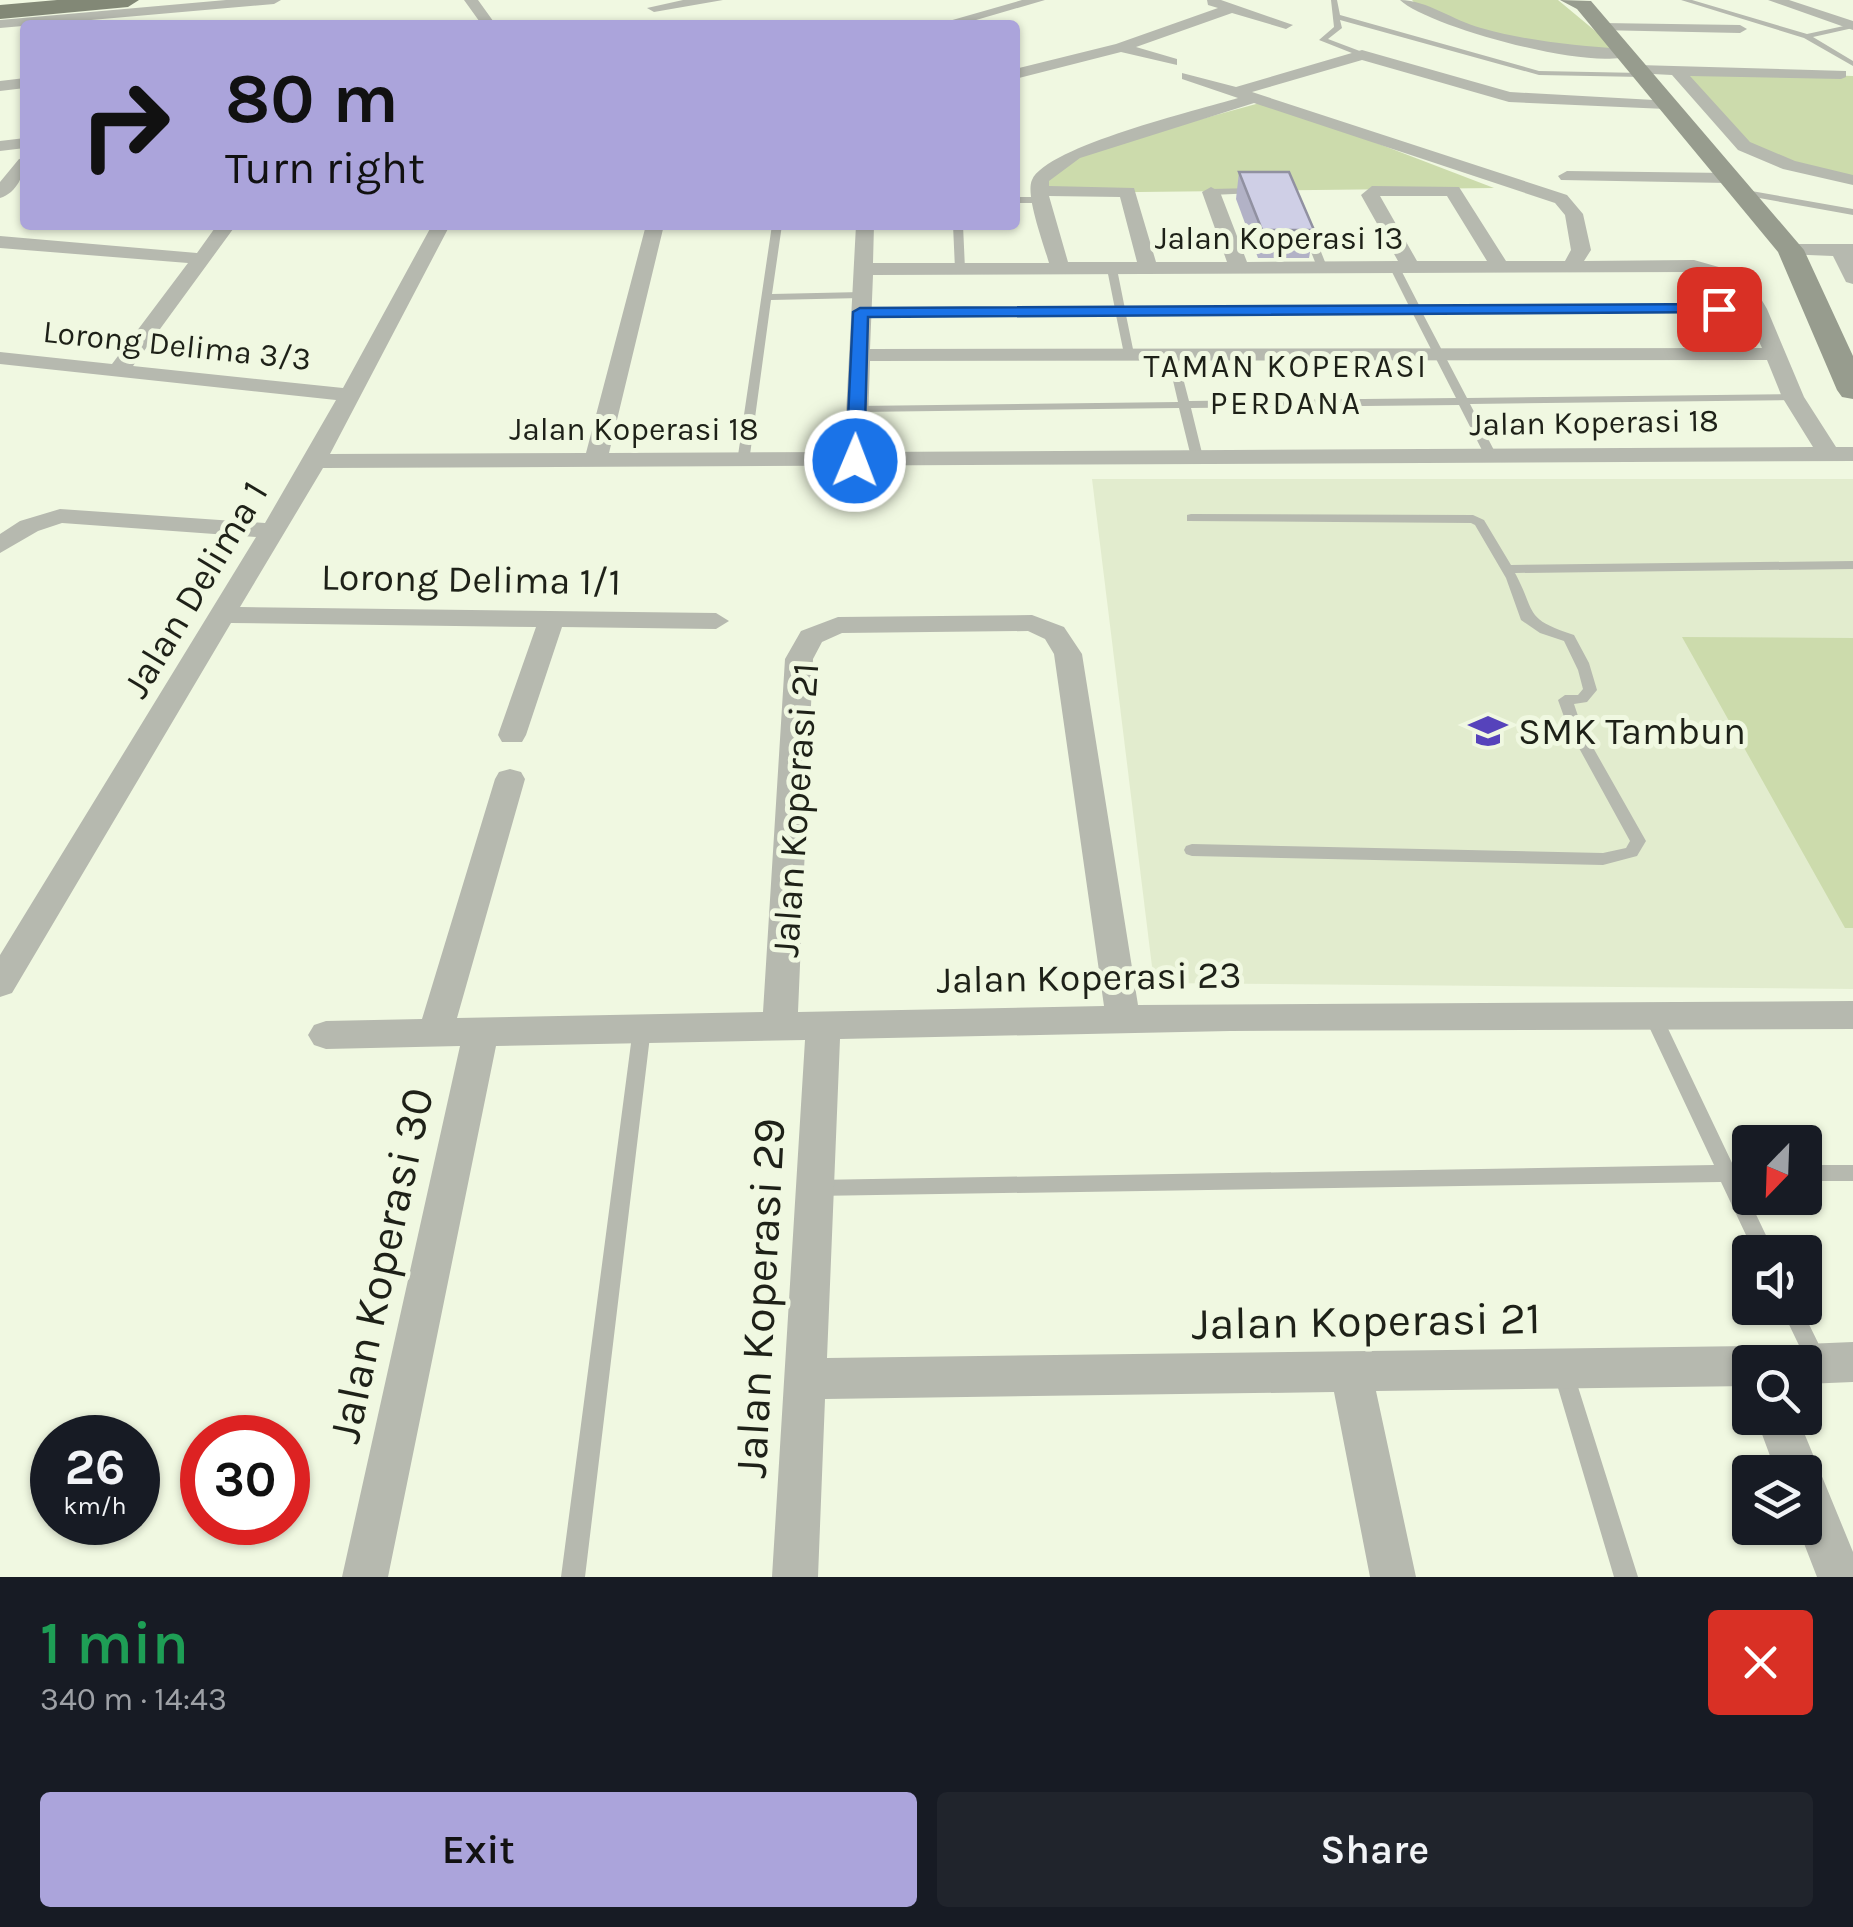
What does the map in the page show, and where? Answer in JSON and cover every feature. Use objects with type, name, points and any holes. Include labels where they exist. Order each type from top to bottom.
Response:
[{"type":"main road","points":[[0,1],[15,0]]},
{"type":"main road","points":[[0,12],[128,0]]},
{"type":"street","points":[[105,20],[157,18],[240,2],[274,0]]},
{"type":"street","points":[[651,4],[716,0]]},
{"type":"street","points":[[961,20],[1038,0]]},
{"type":"street","points":[[1205,0],[1286,25]]},
{"type":"street","points":[[1407,0],[1424,14],[1547,48],[1634,66],[1677,71],[1847,69]]},
{"type":"street","points":[[1570,0],[1584,5],[1791,250],[1853,390]]},
{"type":"street","points":[[1775,0],[1853,26]]},
{"type":"street","points":[[1020,73],[1121,47],[1232,8]]},
{"type":"street","points":[[1602,28],[1740,29]]},
{"type":"street","points":[[1121,47],[1172,62]]},
{"type":"street","points":[[1239,91],[1362,56],[1509,97],[1666,104]]},
{"type":"street","points":[[1677,71],[1744,146],[1790,165],[1853,180]]},
{"type":"street","points":[[1187,76],[1560,199],[1574,214],[1581,250],[1571,267]]},
{"type":"street","points":[[1060,269],[1041,180],[1074,154],[1258,98]]},
{"type":"street","points":[[0,193],[20,169]]},
{"type":"street","points":[[1567,176],[1734,185]]},
{"type":"street","points":[[1403,268],[1370,195],[1372,191],[1453,191],[1500,268]]},
{"type":"street","points":[[1042,196],[1128,192],[1148,268]]},
{"type":"street","points":[[1211,192],[1240,267]]},
{"type":"street","points":[[117,372],[224,230]]},
{"type":"street","name":"Jalan Delima 1","points":[[0,984],[315,461],[438,230]]},
{"type":"street","points":[[595,462],[654,230]]},
{"type":"street","points":[[855,461],[866,230]]},
{"type":"street","points":[[0,242],[205,258]]},
{"type":"street","points":[[1791,250],[1847,250],[1853,278]]},
{"type":"street","name":"Jalan Koperasi 13","points":[[864,269],[1694,266],[1740,279],[1757,308]]},
{"type":"street","points":[[1757,308],[1793,397],[1827,452]]},
{"type":"street","points":[[859,356],[1774,354]]},
{"type":"street","name":"Lorong Delima 3/3","points":[[0,358],[348,395]]},
{"type":"street","name":"Jalan Koperasi 18","points":[[315,461],[1853,454]]},
{"type":"street","points":[[0,545],[29,526],[60,516],[272,532]]},
{"type":"street","name":"Lorong Delima 1/1","points":[[224,615],[716,621]]},
{"type":"street","points":[[512,735],[552,616]]},
{"type":"street","name":"Jalan Koperasi 21","points":[[780,1026],[799,660],[811,636],[838,625],[1032,622],[1055,633],[1068,654],[1123,1019]]},
{"type":"street","points":[[435,1033],[510,779]]},
{"type":"street","name":"Jalan Koperasi 23","points":[[326,1035],[1123,1019],[1853,1015]]},
{"type":"street","name":"Jalan Koperasi 29","points":[[794,1577],[823,1024]]},
{"type":"street","name":"Jalan Koperasi 30","points":[[365,1577],[481,1032]]},
{"type":"street","name":"Jalan Koperasi 21","points":[[805,1379],[1732,1366]]},
{"type":"street","points":[[1351,1372],[1393,1577]]},
{"type":"street","points":[[1822,1532],[1840,1577]]},
{"type":"lane","points":[[1334,0],[1338,28],[1323,40],[1362,56]]},
{"type":"lane","points":[[1684,0],[1807,36],[1847,69]]},
{"type":"lane","points":[[1338,18],[1539,73],[1634,66]]},
{"type":"lane","points":[[1807,36],[1853,26]]},
{"type":"lane","points":[[1734,185],[1853,212]]},
{"type":"lane","points":[[1211,192],[1264,191]]},
{"type":"lane","points":[[1020,199],[1042,196]]},
{"type":"lane","points":[[1301,214],[1322,267]]},
{"type":"lane","points":[[743,462],[776,230]]},
{"type":"lane","points":[[958,230],[960,270]]},
{"type":"lane","points":[[1403,268],[1419,310],[1491,456]]},
{"type":"lane","points":[[1112,270],[1129,354]]},
{"type":"lane","points":[[767,297],[861,304],[1118,308],[1757,308]]},
{"type":"lane","points":[[1172,356],[1197,458]]},
{"type":"lane","points":[[856,409],[1793,397]]},
{"type":"lane","points":[[1191,518],[1473,519],[1486,531],[1507,569],[1526,618],[1545,630],[1570,638],[1589,676],[1590,690],[1582,698],[1564,700],[1575,728],[1638,841],[1631,852],[1604,859],[1192,850]]},
{"type":"lane","points":[[1507,569],[1853,565]]},
{"type":"lane","points":[[1653,1016],[1756,1235]]},
{"type":"lane","points":[[573,1577],[642,1028]]},
{"type":"lane","points":[[1822,1173],[1853,1173]]},
{"type":"lane","points":[[814,1188],[1732,1174]]},
{"type":"lane","points":[[1801,1325],[1825,1363]]},
{"type":"lane","points":[[1562,1367],[1626,1577]]},
{"type":"shaded area","points":[[1412,0],[1558,0],[1623,54],[1547,48],[1424,14]]},
{"type":"shaded area","points":[[1677,71],[1853,76],[1853,180],[1761,156]]},
{"type":"shaded area","points":[[1267,101],[1494,188],[1051,193],[1041,184],[1074,154]]},
{"type":"shaded area","name":"SMK Tambun","points":[[1092,479],[1853,479],[1853,989],[1154,983]]},
{"type":"shaded area","points":[[1682,637],[1853,638],[1853,928],[1845,928]]},
{"type":"building","points":[[1239,172],[1289,172],[1314,230],[1262,230]]},
{"type":"place","name":"SMK Tambun","points":[[1488,731]]},
{"type":"district","name":"TAMAN KOPERASI PERDANA","points":[[1286,384]]},
{"type":"route","points":[[855,461],[860,312],[1118,308],[1719,309]]}]
